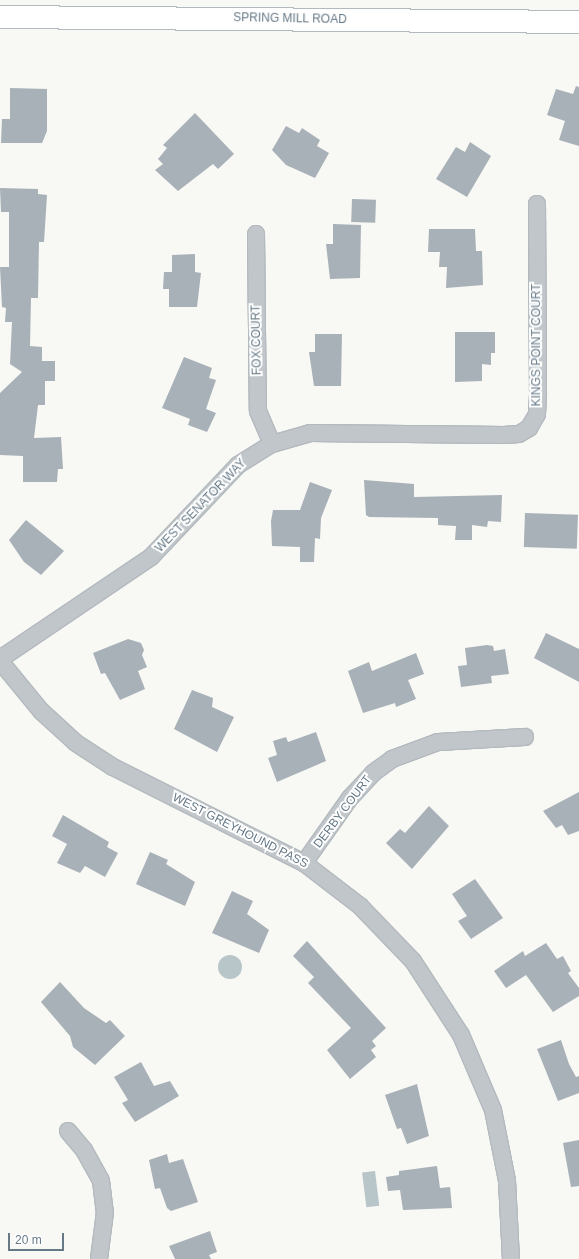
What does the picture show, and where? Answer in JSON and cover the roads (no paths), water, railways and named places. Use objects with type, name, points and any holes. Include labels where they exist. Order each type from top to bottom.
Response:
[{"type":"street","name":"SPRING MILL ROAD","points":[[0,17],[579,22]]},
{"type":"street","name":"KINGS POINT COURT","points":[[452,435],[519,434],[530,428],[537,414],[537,204]]},
{"type":"street","name":"FOX COURT","points":[[256,234],[258,411],[272,444]]},
{"type":"street","name":"WEST SENATOR WAY","points":[[0,660],[151,557],[238,465],[272,444],[310,433],[452,435]]},
{"type":"street","name":"WEST GREYHOUND PASS","points":[[0,660],[41,711],[76,743],[113,767],[304,863],[355,902],[388,935],[439,997],[461,1035],[493,1110],[501,1143],[510,1215],[511,1259]]},
{"type":"street","name":"DERBY COURT","points":[[304,863],[350,798],[373,773],[392,759],[438,742],[525,737]]},
{"type":"street","points":[[68,1131],[84,1150],[102,1181],[105,1212],[99,1259]]}]
